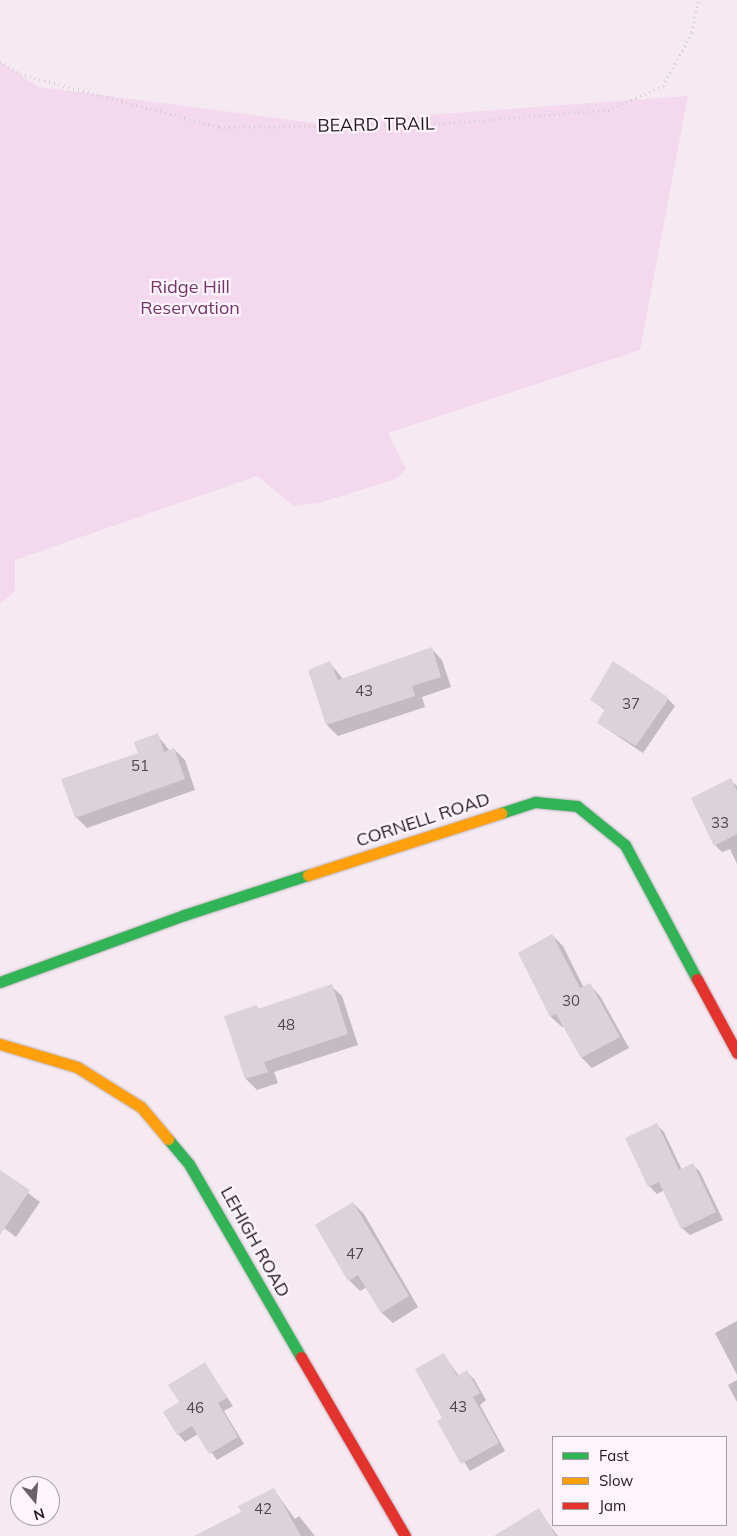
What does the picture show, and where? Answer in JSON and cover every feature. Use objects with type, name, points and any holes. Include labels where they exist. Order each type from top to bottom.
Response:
[{"type":"street","name":"CORNELL ROAD","points":[[0,982],[184,915],[535,802],[577,806],[625,845],[737,1054]]},
{"type":"street","name":"LEHIGH ROAD","points":[[0,1044],[77,1067],[142,1107],[189,1164],[405,1536]]},
{"type":"path","name":"BEARD TRAIL","points":[[0,61],[20,74],[219,127],[424,125],[608,110],[663,86],[692,32],[698,0]]},
{"type":"green space","name":"Ridge Hill Reservation","points":[[0,62],[39,87],[315,123],[688,96],[640,350],[388,433],[406,469],[396,479],[319,503],[294,506],[257,476],[15,560],[15,591],[0,604]]},
{"type":"building","points":[[432,647],[441,677],[412,686],[415,696],[326,725],[308,670],[330,661],[338,680]]},
{"type":"building","points":[[613,661],[669,698],[636,746],[597,723],[605,709],[590,700]]},
{"type":"building","points":[[158,733],[164,752],[174,748],[185,779],[75,818],[61,779],[138,753],[134,742]]},
{"type":"building","points":[[731,778],[737,791],[737,834],[714,846],[691,798]]},
{"type":"building","points":[[552,934],[580,988],[590,983],[620,1037],[581,1058],[556,1014],[550,1017],[518,953]]},
{"type":"building","points":[[332,984],[348,1034],[264,1062],[268,1072],[245,1079],[224,1016],[257,1005],[258,1009]]},
{"type":"building","points":[[657,1123],[679,1170],[693,1163],[716,1212],[681,1229],[659,1182],[648,1187],[625,1138]]},
{"type":"building","points":[[0,1170],[30,1190],[0,1235]]},
{"type":"building","points":[[353,1202],[409,1296],[381,1313],[358,1275],[348,1281],[315,1225]]},
{"type":"building","points":[[444,1353],[457,1376],[467,1370],[480,1393],[473,1397],[499,1443],[461,1464],[437,1421],[442,1418],[415,1369]]},
{"type":"building","points":[[205,1362],[227,1398],[218,1403],[238,1437],[209,1454],[192,1426],[177,1435],[163,1412],[179,1402],[168,1385]]},
{"type":"building","points":[[274,1488],[301,1536],[194,1536],[241,1512],[238,1506]]},
{"type":"building","points":[[539,1508],[556,1536],[494,1536]]},
{"type":"traffic: fast","points":[[501,813],[535,802],[577,806],[625,845],[697,979]]},
{"type":"traffic: fast","points":[[0,982],[184,915],[308,875]]},
{"type":"traffic: fast","points":[[168,1139],[189,1164],[301,1357]]},
{"type":"traffic: slow","points":[[308,875],[501,813]]},
{"type":"traffic: slow","points":[[0,1044],[77,1067],[141,1107],[168,1139]]},
{"type":"traffic: jam","points":[[697,979],[737,1053]]},
{"type":"traffic: jam","points":[[301,1357],[405,1536]]}]
